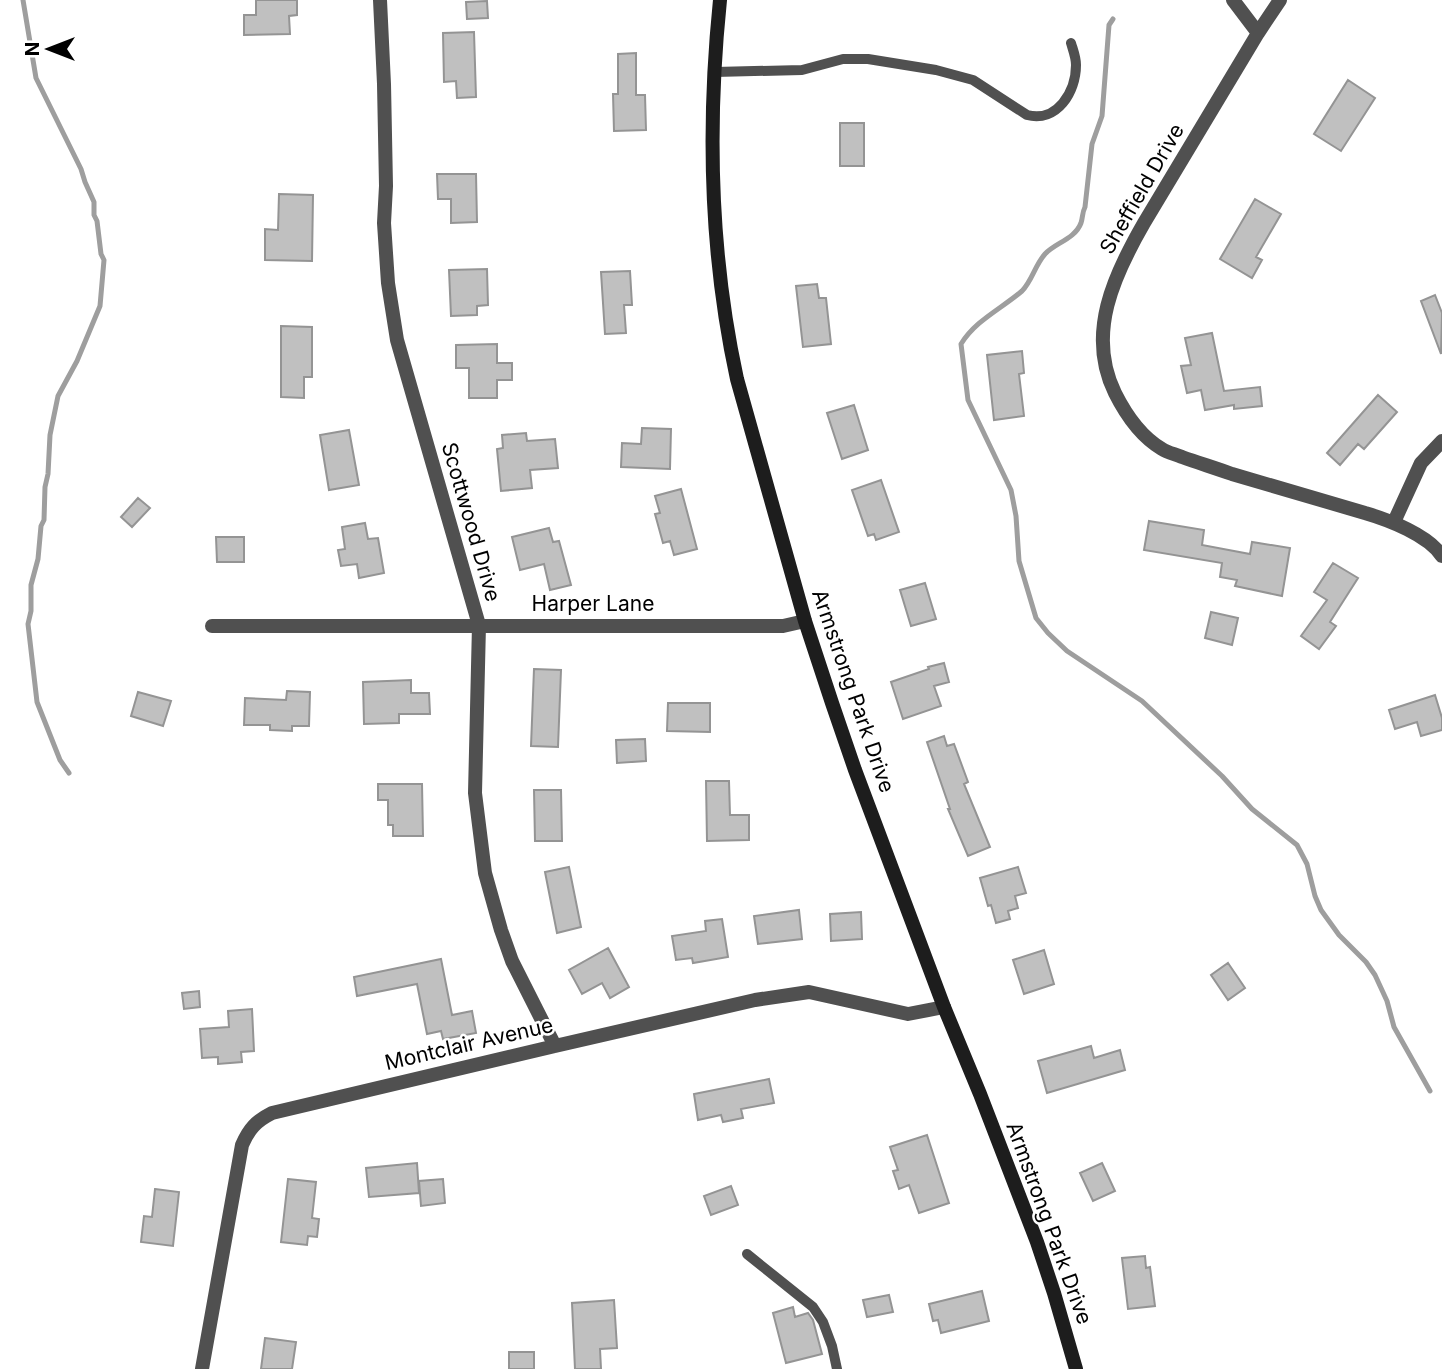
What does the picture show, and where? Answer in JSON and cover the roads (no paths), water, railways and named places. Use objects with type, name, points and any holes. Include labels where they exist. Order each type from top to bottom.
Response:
[{"type":"main road","name":"Armstrong Park Drive","points":[[720,0],[712,132],[714,218],[719,274],[737,379],[805,621],[855,770],[944,1007],[1037,1241],[1076,1369]]},
{"type":"street","name":"Scottwood Drive","points":[[380,0],[384,223],[388,283],[397,340],[479,625],[475,793],[485,873],[512,961],[555,1046]]},
{"type":"street","points":[[1233,0],[1258,33]]},
{"type":"street","name":"Sheffield Drive","points":[[1280,0],[1130,247],[1118,273],[1102,328],[1103,357],[1111,384],[1124,410],[1141,432],[1164,450],[1217,469],[1394,522],[1437,548],[1442,556]]},
{"type":"street","points":[[1394,522],[1422,463],[1442,441]]},
{"type":"street","name":"Harper Lane","points":[[212,626],[783,626],[805,621]]},
{"type":"street","name":"Montclair Avenue","points":[[202,1369],[242,1146],[249,1130],[272,1114],[755,1000],[808,992],[908,1014],[944,1007]]},
{"type":"lane","points":[[715,72],[802,70],[843,59],[868,59],[973,80],[1027,115],[1036,117],[1052,114],[1070,93],[1076,67],[1071,43]]},
{"type":"lane","points":[[747,1254],[813,1307],[828,1334],[837,1369]]},
{"type":"waterway","points":[[23,0],[36,78],[81,169],[94,202],[94,215],[104,260],[100,306],[77,361],[58,396],[50,435],[44,520],[31,585],[28,624],[37,702],[60,760],[69,773]]},
{"type":"waterway","points":[[1113,19],[1109,25],[1102,116],[1092,144],[1081,223],[1070,237],[1045,254],[1022,291],[981,321],[961,344],[968,400],[1011,490],[1019,561],[1036,618],[1067,651],[1142,701],[1222,776],[1252,809],[1297,845],[1307,864],[1321,910],[1339,935],[1375,975],[1387,1001],[1394,1027],[1430,1091]]}]
